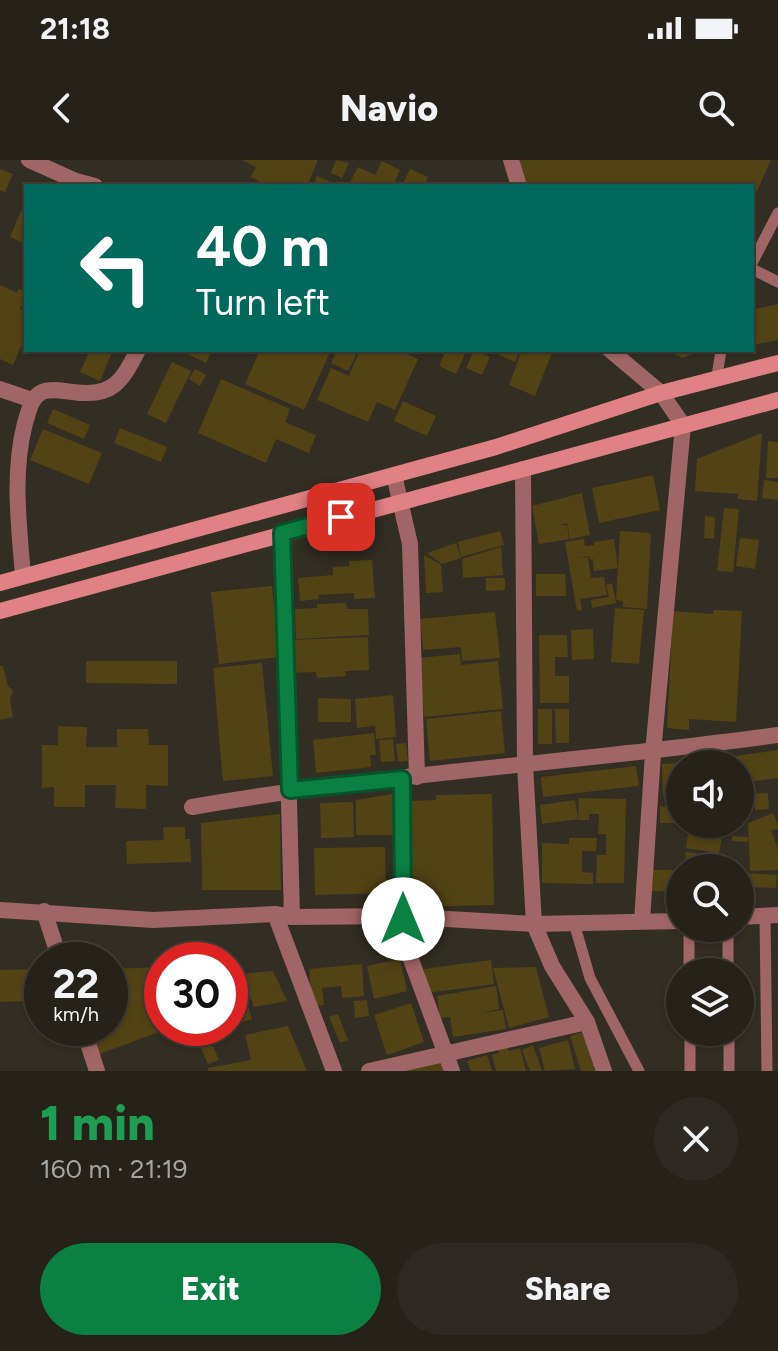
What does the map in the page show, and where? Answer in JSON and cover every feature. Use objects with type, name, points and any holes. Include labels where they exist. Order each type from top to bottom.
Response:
[{"type":"main road","points":[[0,583],[496,447],[717,376],[778,363]]},
{"type":"main road","points":[[0,611],[778,400]]},
{"type":"street","points":[[29,160],[87,184]]},
{"type":"street","points":[[511,160],[518,184]]},
{"type":"street","points":[[23,576],[16,477],[21,440],[32,400],[42,392],[104,390],[121,381],[137,352]]},
{"type":"street","points":[[612,352],[661,393],[683,425],[653,753],[642,921]]},
{"type":"street","points":[[0,389],[32,400]]},
{"type":"street","points":[[523,469],[525,765],[534,924],[552,966],[587,1022],[604,1071]]},
{"type":"street","points":[[394,475],[410,544],[410,778],[399,918],[452,1071]]},
{"type":"street","points":[[282,533],[290,790],[284,915],[334,1071]]},
{"type":"street","points":[[192,807],[290,790],[653,753],[778,735]]},
{"type":"street","points":[[0,910],[153,920],[284,915],[534,924],[666,921]]},
{"type":"street","points":[[44,911],[54,942]]},
{"type":"street","points":[[369,1071],[587,1022]]},
{"type":"street","points":[[89,1046],[97,1071]]},
{"type":"lane","points":[[754,262],[778,213]]},
{"type":"lane","points":[[754,267],[778,282]]},
{"type":"lane","points":[[717,376],[721,352]]},
{"type":"lane","points":[[767,1071],[772,915]]},
{"type":"lane","points":[[574,923],[590,978],[639,1071]]},
{"type":"lane","points":[[690,1046],[690,1071]]},
{"type":"lane","points":[[729,1046],[729,1071]]},
{"type":"building","points":[[242,160],[318,160],[308,184],[265,184],[251,177],[256,167]]},
{"type":"building","points":[[336,160],[349,163],[342,178],[331,173]]},
{"type":"building","points":[[520,160],[771,160],[754,198],[754,184],[524,184],[518,164]]},
{"type":"building","points":[[382,161],[400,170],[395,181],[403,184],[350,182],[358,167],[375,175]]},
{"type":"building","points":[[0,169],[13,174],[5,192],[0,190]]},
{"type":"building","points":[[410,169],[428,177],[425,184],[403,184]]},
{"type":"building","points":[[317,176],[335,184],[314,184]]},
{"type":"building","points":[[24,204],[24,243],[10,237]]},
{"type":"building","points":[[0,285],[17,293],[18,289],[24,291],[20,309],[24,311],[24,340],[13,365],[0,359]]},
{"type":"building","points":[[778,304],[778,340],[754,345],[754,310]]},
{"type":"building","points":[[89,352],[112,352],[100,381],[80,372]]},
{"type":"building","points":[[183,352],[211,352],[206,363]]},
{"type":"building","points":[[259,352],[330,352],[304,410],[245,384]]},
{"type":"building","points":[[336,352],[356,355],[348,371],[331,363]]},
{"type":"building","points":[[359,352],[402,352],[418,359],[395,410],[377,402],[368,422],[317,400],[331,368],[349,376]]},
{"type":"building","points":[[445,352],[466,352],[456,374],[439,366]]},
{"type":"building","points":[[473,352],[490,357],[482,375],[466,368]]},
{"type":"building","points":[[492,352],[519,352],[515,362]]},
{"type":"building","points":[[521,352],[552,352],[535,396],[509,385]]},
{"type":"building","points":[[670,352],[696,352],[683,358]]},
{"type":"building","points":[[172,362],[191,371],[166,423],[147,414]]},
{"type":"building","points":[[195,369],[206,375],[200,386],[189,379]]},
{"type":"building","points":[[221,379],[290,409],[285,422],[316,435],[309,453],[276,439],[266,463],[198,433]]},
{"type":"building","points":[[403,401],[436,416],[427,436],[394,421]]},
{"type":"building","points":[[53,409],[90,425],[84,439],[47,423]]},
{"type":"building","points":[[120,428],[167,447],[161,462],[114,443]]},
{"type":"building","points":[[43,429],[102,453],[89,484],[30,460]]},
{"type":"building","points":[[762,433],[757,501],[738,499],[738,494],[695,491],[697,459]]},
{"type":"building","points":[[768,441],[778,442],[778,478],[766,478]]},
{"type":"building","points":[[653,475],[660,510],[599,523],[592,488]]},
{"type":"building","points":[[764,480],[778,482],[778,500],[762,498]]},
{"type":"building","points":[[582,493],[590,535],[570,539],[567,523],[560,525],[567,525],[569,539],[539,544],[532,506]]},
{"type":"building","points":[[724,508],[739,509],[733,572],[717,571]]},
{"type":"building","points":[[705,516],[715,517],[714,539],[704,538]]},
{"type":"building","points":[[500,531],[504,545],[461,557],[458,542]]},
{"type":"building","points":[[620,531],[651,533],[647,609],[623,607],[623,601],[616,600]]},
{"type":"building","points":[[740,538],[759,540],[755,569],[736,566]]},
{"type":"building","points":[[584,539],[585,546],[614,539],[618,568],[594,571],[593,559],[590,560],[589,556],[577,558],[588,557],[591,578],[604,577],[607,595],[580,599],[582,610],[577,611],[565,542]]},
{"type":"building","points":[[456,543],[461,558],[442,564],[427,553]]},
{"type":"building","points":[[501,547],[503,575],[463,578],[462,559]]},
{"type":"building","points":[[424,555],[441,565],[443,592],[426,593]]},
{"type":"building","points":[[372,560],[375,598],[354,599],[354,593],[318,595],[319,599],[300,601],[298,578],[333,575],[333,567],[349,566],[349,561]]},
{"type":"building","points":[[536,574],[565,574],[566,596],[536,596]]},
{"type":"building","points":[[486,578],[505,578],[505,590],[486,591]]},
{"type":"building","points":[[612,583],[616,603],[592,608],[591,600],[609,597],[606,585]]},
{"type":"building","points":[[272,586],[280,657],[219,664],[211,592]]},
{"type":"building","points":[[346,603],[347,609],[368,609],[369,635],[296,639],[295,609]]},
{"type":"building","points":[[615,608],[644,610],[639,664],[611,662]]},
{"type":"building","points":[[714,610],[742,611],[736,722],[689,719],[689,730],[667,728],[673,611],[713,614]]},
{"type":"building","points":[[495,612],[500,658],[462,661],[461,647],[423,650],[420,619]]},
{"type":"building","points":[[593,629],[594,659],[572,660],[571,630]]},
{"type":"building","points":[[539,635],[567,635],[568,657],[555,657],[555,676],[569,676],[569,703],[540,703]]},
{"type":"building","points":[[368,637],[369,670],[345,671],[346,676],[317,678],[316,672],[292,673],[290,640]]},
{"type":"building","points":[[460,654],[461,665],[498,661],[503,709],[424,717],[418,658]]},
{"type":"building","points":[[86,661],[177,661],[177,684],[86,683]]},
{"type":"building","points":[[262,663],[273,776],[223,781],[213,668]]},
{"type":"building","points":[[0,666],[3,666],[8,686],[13,691],[10,699],[13,717],[0,720]]},
{"type":"building","points":[[393,695],[396,737],[376,739],[375,726],[357,728],[355,699]]},
{"type":"building","points":[[318,698],[351,699],[351,722],[318,722]]},
{"type":"building","points":[[538,709],[552,709],[552,744],[538,744]]},
{"type":"building","points":[[555,709],[569,709],[569,743],[556,743]]},
{"type":"building","points":[[501,711],[505,753],[430,761],[426,719]]},
{"type":"building","points":[[58,726],[87,727],[86,747],[117,747],[117,729],[148,729],[149,745],[168,745],[168,786],[146,785],[146,809],[115,808],[116,785],[85,785],[85,807],[54,807],[54,787],[42,788],[42,745],[58,745]]},
{"type":"building","points":[[374,733],[376,755],[370,755],[371,767],[316,773],[313,740]]},
{"type":"building","points":[[393,739],[395,761],[381,762],[379,740]]},
{"type":"building","points":[[406,743],[408,761],[398,762],[396,744]]},
{"type":"building","points":[[778,750],[778,778],[754,781],[754,753]]},
{"type":"building","points":[[662,764],[666,764],[666,796],[663,796]]},
{"type":"building","points":[[636,766],[639,786],[543,797],[541,777]]},
{"type":"building","points":[[768,793],[769,809],[755,810],[754,794]]},
{"type":"building","points":[[393,794],[393,835],[356,835],[356,800]]},
{"type":"building","points":[[492,794],[494,905],[408,907],[406,805],[411,805],[411,801],[436,800],[436,795]]},
{"type":"building","points":[[579,798],[626,799],[624,883],[596,883],[597,855],[606,855],[606,834],[598,834],[599,814],[589,814],[589,820],[578,820]]},
{"type":"building","points":[[575,800],[578,819],[542,824],[540,805]]},
{"type":"building","points":[[353,802],[354,837],[321,838],[320,803]]},
{"type":"building","points":[[660,806],[666,806],[666,823],[660,823]]},
{"type":"building","points":[[773,813],[778,825],[778,829],[771,830],[778,849],[778,870],[754,871],[754,854],[749,854],[749,838],[754,838],[754,821]]},
{"type":"building","points":[[280,814],[281,890],[202,890],[201,823]]},
{"type":"building","points":[[163,827],[185,827],[185,839],[190,839],[191,862],[127,864],[126,841],[164,840]]},
{"type":"building","points":[[569,838],[597,838],[596,851],[582,851],[582,872],[593,873],[593,884],[542,883],[542,843],[569,844]]},
{"type":"building","points":[[687,838],[722,838],[719,853],[686,848]]},
{"type":"building","points":[[732,838],[748,838],[748,842],[732,841]]},
{"type":"building","points":[[385,847],[386,893],[315,895],[314,848]]},
{"type":"building","points":[[651,870],[666,870],[666,891],[651,891]]},
{"type":"building","points":[[754,873],[777,875],[776,888],[754,887]]},
{"type":"building","points":[[400,959],[407,991],[374,999],[367,966]]},
{"type":"building","points":[[491,960],[494,984],[427,993],[424,969]]},
{"type":"building","points":[[362,964],[364,996],[342,998],[341,986],[322,988],[324,1005],[312,1006],[309,969]]},
{"type":"building","points":[[536,967],[549,1017],[509,1028],[493,968]]},
{"type":"building","points":[[128,968],[144,968],[144,1038],[128,1043]]},
{"type":"building","points":[[24,969],[24,1001],[0,1002],[0,970]]},
{"type":"building","points":[[273,971],[287,1001],[254,1007],[248,992],[248,973]]},
{"type":"building","points":[[496,986],[499,1009],[480,1013],[503,1010],[506,1029],[453,1037],[450,1017],[440,1018],[437,996]]},
{"type":"building","points":[[367,1000],[369,1016],[355,1018],[354,1001]]},
{"type":"building","points":[[411,1003],[424,1042],[387,1055],[374,1015]]},
{"type":"building","points":[[338,1014],[348,1040],[340,1043],[329,1017]]},
{"type":"building","points":[[288,1026],[307,1071],[208,1071],[208,1068],[251,1060],[248,1034]]},
{"type":"building","points":[[583,1032],[595,1071],[581,1071],[570,1036]]},
{"type":"building","points":[[568,1040],[575,1069],[545,1071],[539,1048]]},
{"type":"building","points":[[507,1045],[509,1051],[520,1048],[526,1071],[496,1071],[492,1055],[499,1053],[497,1047]]},
{"type":"building","points":[[533,1045],[542,1071],[530,1071],[522,1050]]},
{"type":"building","points":[[91,1046],[121,1046],[94,1056]]},
{"type":"building","points":[[200,1046],[213,1046],[219,1060],[208,1064]]},
{"type":"building","points":[[487,1055],[492,1071],[471,1071],[467,1061]]},
{"type":"building","points":[[441,1061],[443,1071],[407,1071],[407,1070]]},
{"type":"route","points":[[341,517],[282,533],[290,790],[402,779],[403,919]]}]
